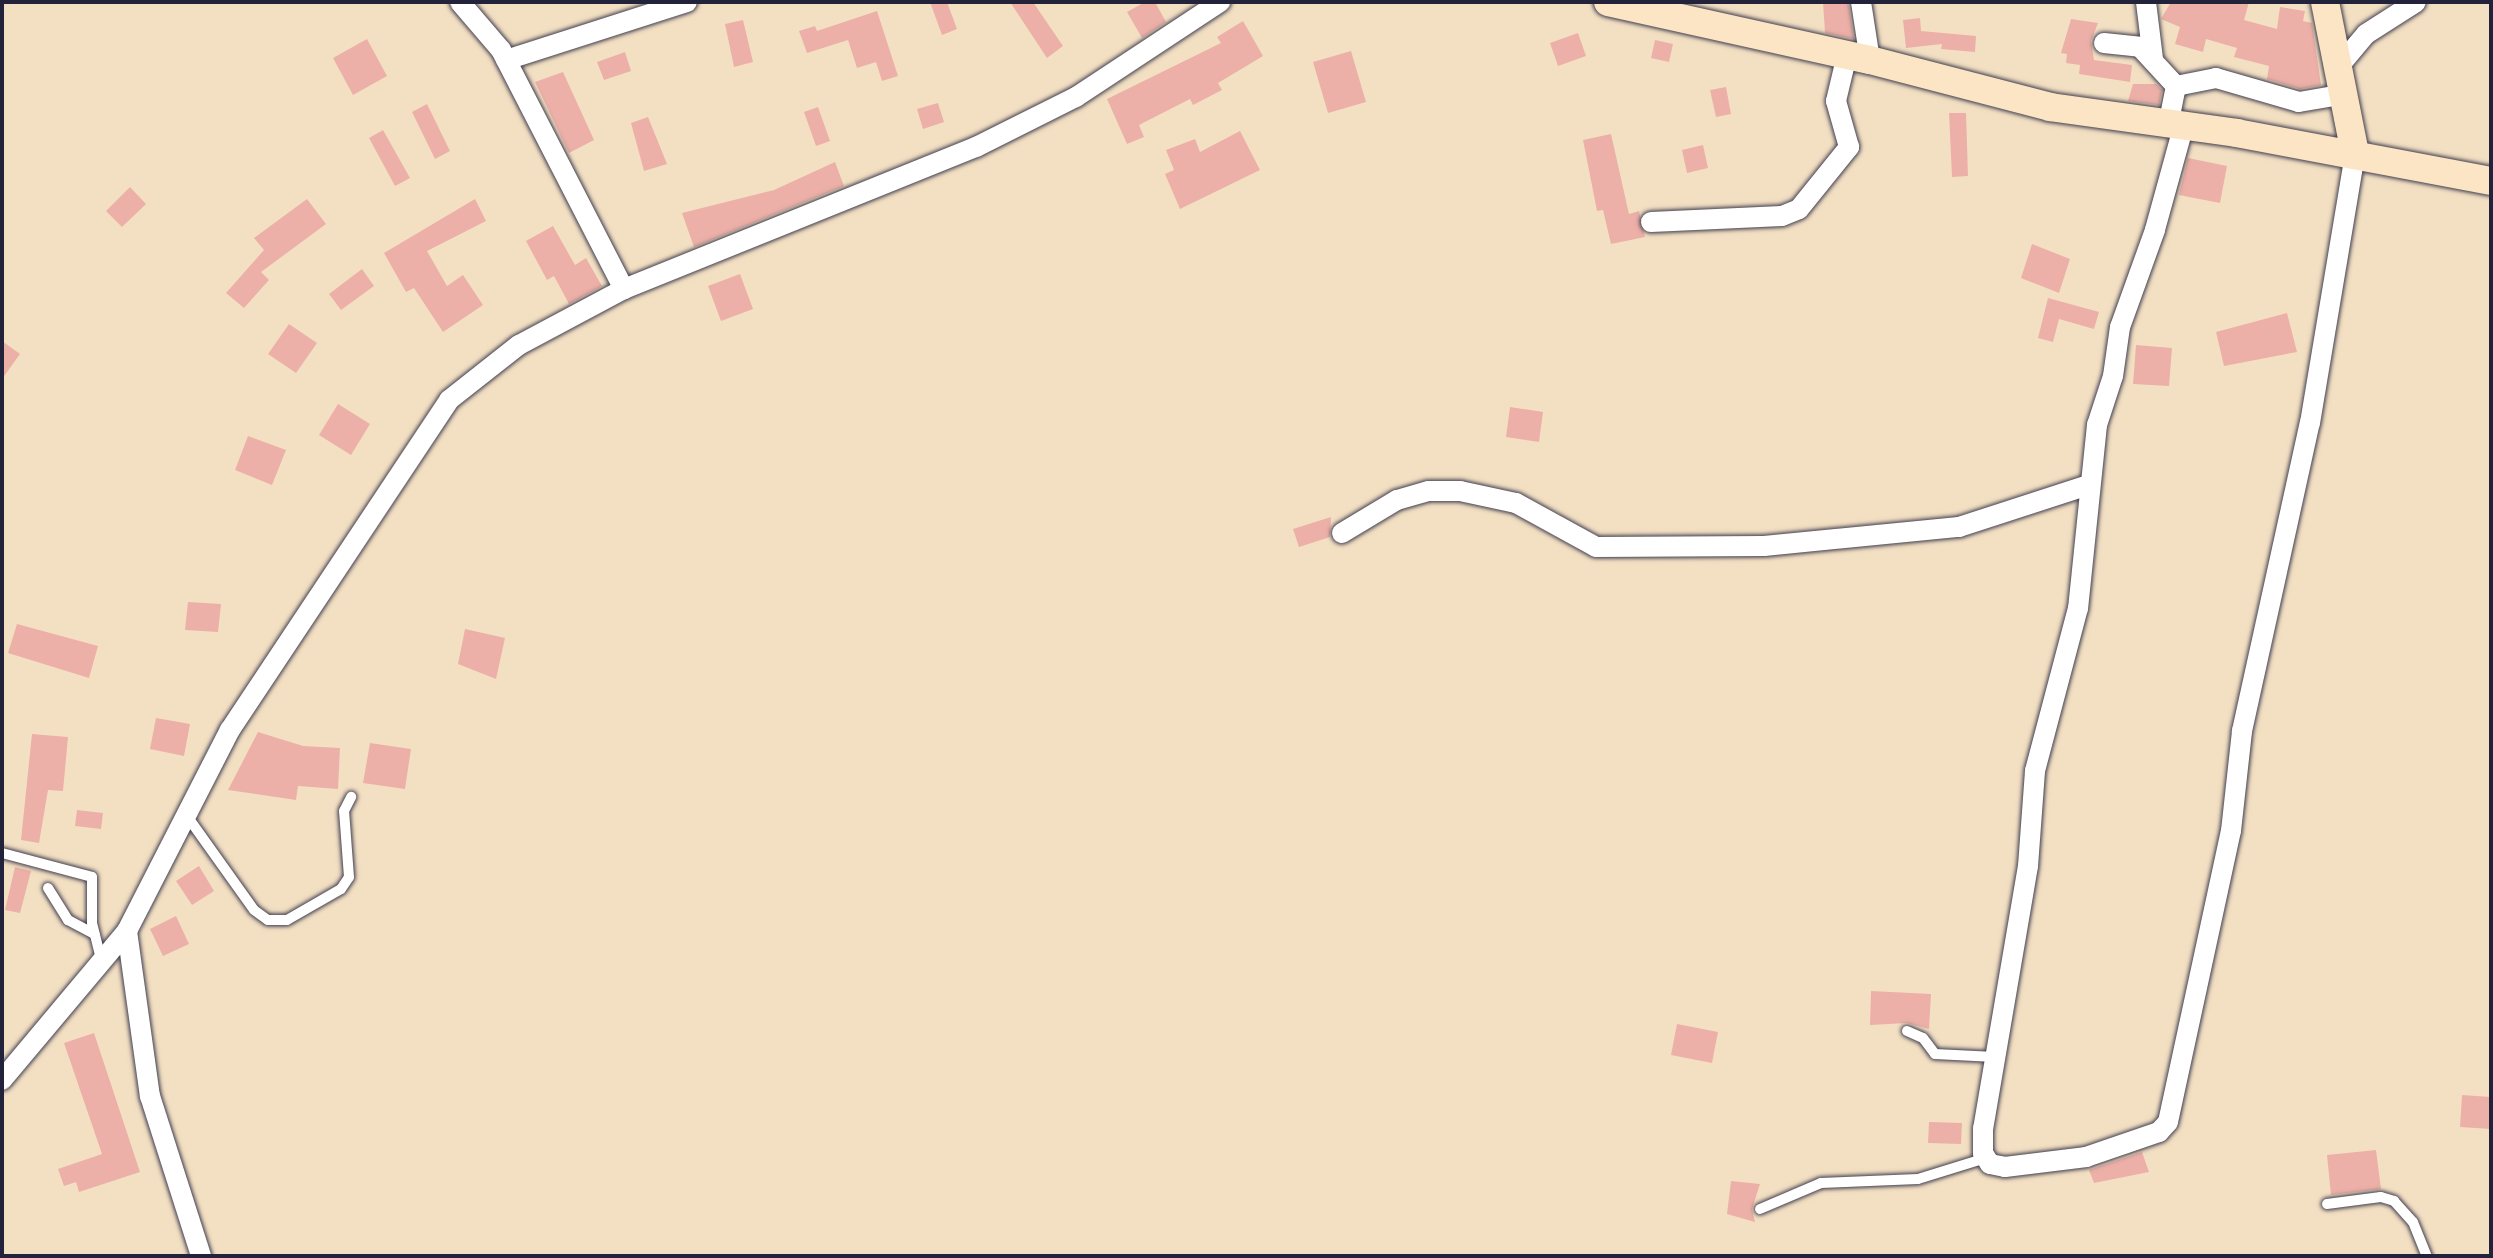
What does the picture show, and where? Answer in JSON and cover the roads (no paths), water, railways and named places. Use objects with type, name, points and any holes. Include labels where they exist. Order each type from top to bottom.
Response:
[{"type":"street","points":[[460,2],[506,60],[624,289]]},
{"type":"street","points":[[506,60],[687,2]]},
{"type":"street","points":[[2,1080],[127,931],[230,730],[449,400],[519,345],[624,289],[976,147],[1076,97],[1220,2]]},
{"type":"street","points":[[1608,2],[2050,107],[2355,154],[2491,181]]},
{"type":"street","points":[[1651,222],[1782,216],[1799,209],[1849,147],[1836,101],[1858,59],[1861,2]]},
{"type":"street","points":[[2146,2],[2153,59]]},
{"type":"street","points":[[2104,43],[2140,47],[2153,59],[2176,86],[2176,127],[2155,230],[2120,327],[2088,485],[2078,608],[2035,771],[2028,866],[2003,986],[1983,1128],[1986,1158],[2005,1167],[2086,1157],[2159,1132],[2168,1122],[2196,1013],[2231,831],[2242,731],[2310,423],[2355,154],[2346,94],[2325,2]]},
{"type":"street","points":[[2340,65],[2366,34],[2416,2]]},
{"type":"street","points":[[2176,86],[2216,78],[2299,102],[2346,94]]},
{"type":"street","points":[[1342,533],[1397,500],[1429,491],[1460,491],[1516,503],[1596,547],[1764,546],[1959,527],[2088,485]]},
{"type":"street","points":[[127,931],[150,1096],[201,1256]]},
{"type":"lane","points":[[187,816],[254,910],[268,920],[287,920],[341,889],[349,877],[344,811],[351,797]]},
{"type":"lane","points":[[2,853],[92,877],[94,934],[101,962]]},
{"type":"lane","points":[[48,888],[68,920],[94,934]]},
{"type":"lane","points":[[1907,1031],[1923,1038],[1935,1054],[1995,1057]]},
{"type":"lane","points":[[1760,1209],[1821,1183],[1918,1179],[1986,1158]]},
{"type":"lane","points":[[2327,1204],[2381,1197],[2394,1201],[2413,1222],[2427,1256]]}]
